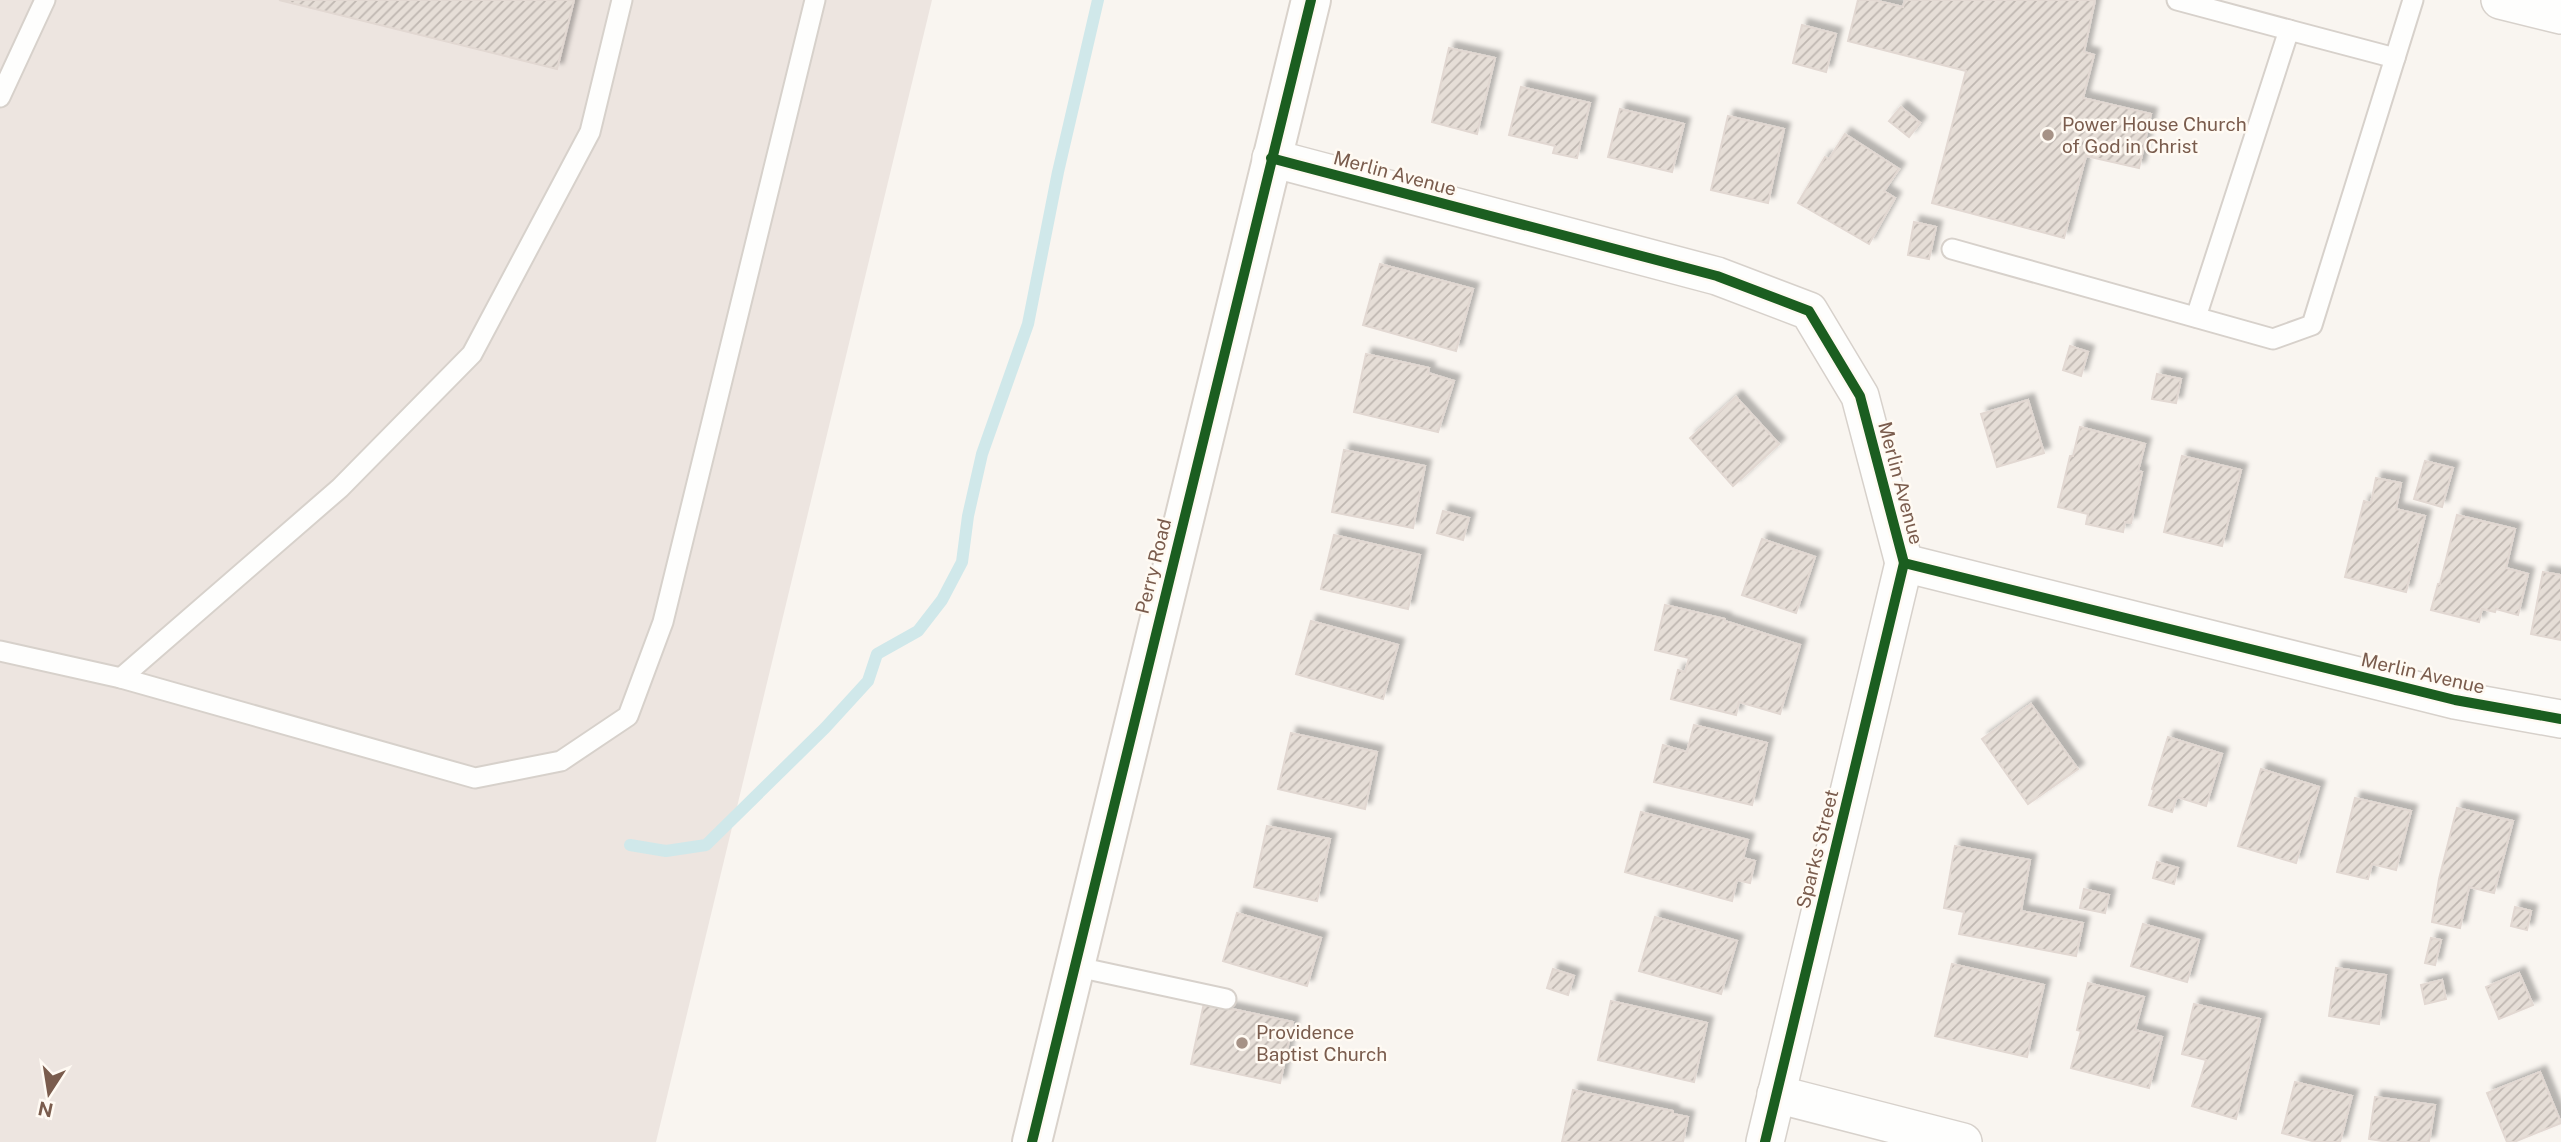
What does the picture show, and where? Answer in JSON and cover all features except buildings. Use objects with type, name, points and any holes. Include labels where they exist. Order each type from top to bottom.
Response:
[{"type":"main road","name":"Perry Road","points":[[1032,1142],[1270,158],[1311,0]]},
{"type":"street","points":[[2500,0],[2561,15]]},
{"type":"street","name":"Merlin Avenue","points":[[1270,158],[1717,276],[1809,311],[1860,396],[1904,564],[2455,700],[2561,719]]},
{"type":"street","name":"Sparks Street","points":[[1765,1142],[1904,564]]},
{"type":"street","points":[[1776,1094],[1963,1142]]},
{"type":"lane","points":[[0,97],[44,0]]},
{"type":"lane","points":[[121,678],[340,488],[471,354],[590,132],[622,0]]},
{"type":"lane","points":[[0,651],[121,678],[475,778],[561,761],[628,716],[663,622],[816,0]]},
{"type":"lane","points":[[2177,0],[2395,58]]},
{"type":"lane","points":[[1952,249],[2273,339],[2312,325],[2413,0]]},
{"type":"lane","points":[[2196,317],[2289,30]]},
{"type":"lane","points":[[1073,966],[1226,999]]},
{"type":"shaded area","points":[[0,0],[932,0],[656,1142],[0,1142]]},
{"type":"waterway","points":[[630,845],[666,851],[706,845],[825,728],[868,681],[877,654],[918,631],[942,600],[962,562],[968,516],[982,454],[1028,324],[1058,172],[1098,0]]},
{"type":"cycle path","points":[[1032,1142],[1311,0]]},
{"type":"cycle path","points":[[1271,158],[1717,276],[1809,311],[1860,396],[1904,563],[2455,700],[2561,719]]},
{"type":"cycle path","points":[[1765,1142],[1904,563]]},
{"type":"place","name":"Power House Church of God in Christ","points":[[2048,135]]},
{"type":"place","name":"Providence Baptist Church","points":[[1242,1043]]}]
